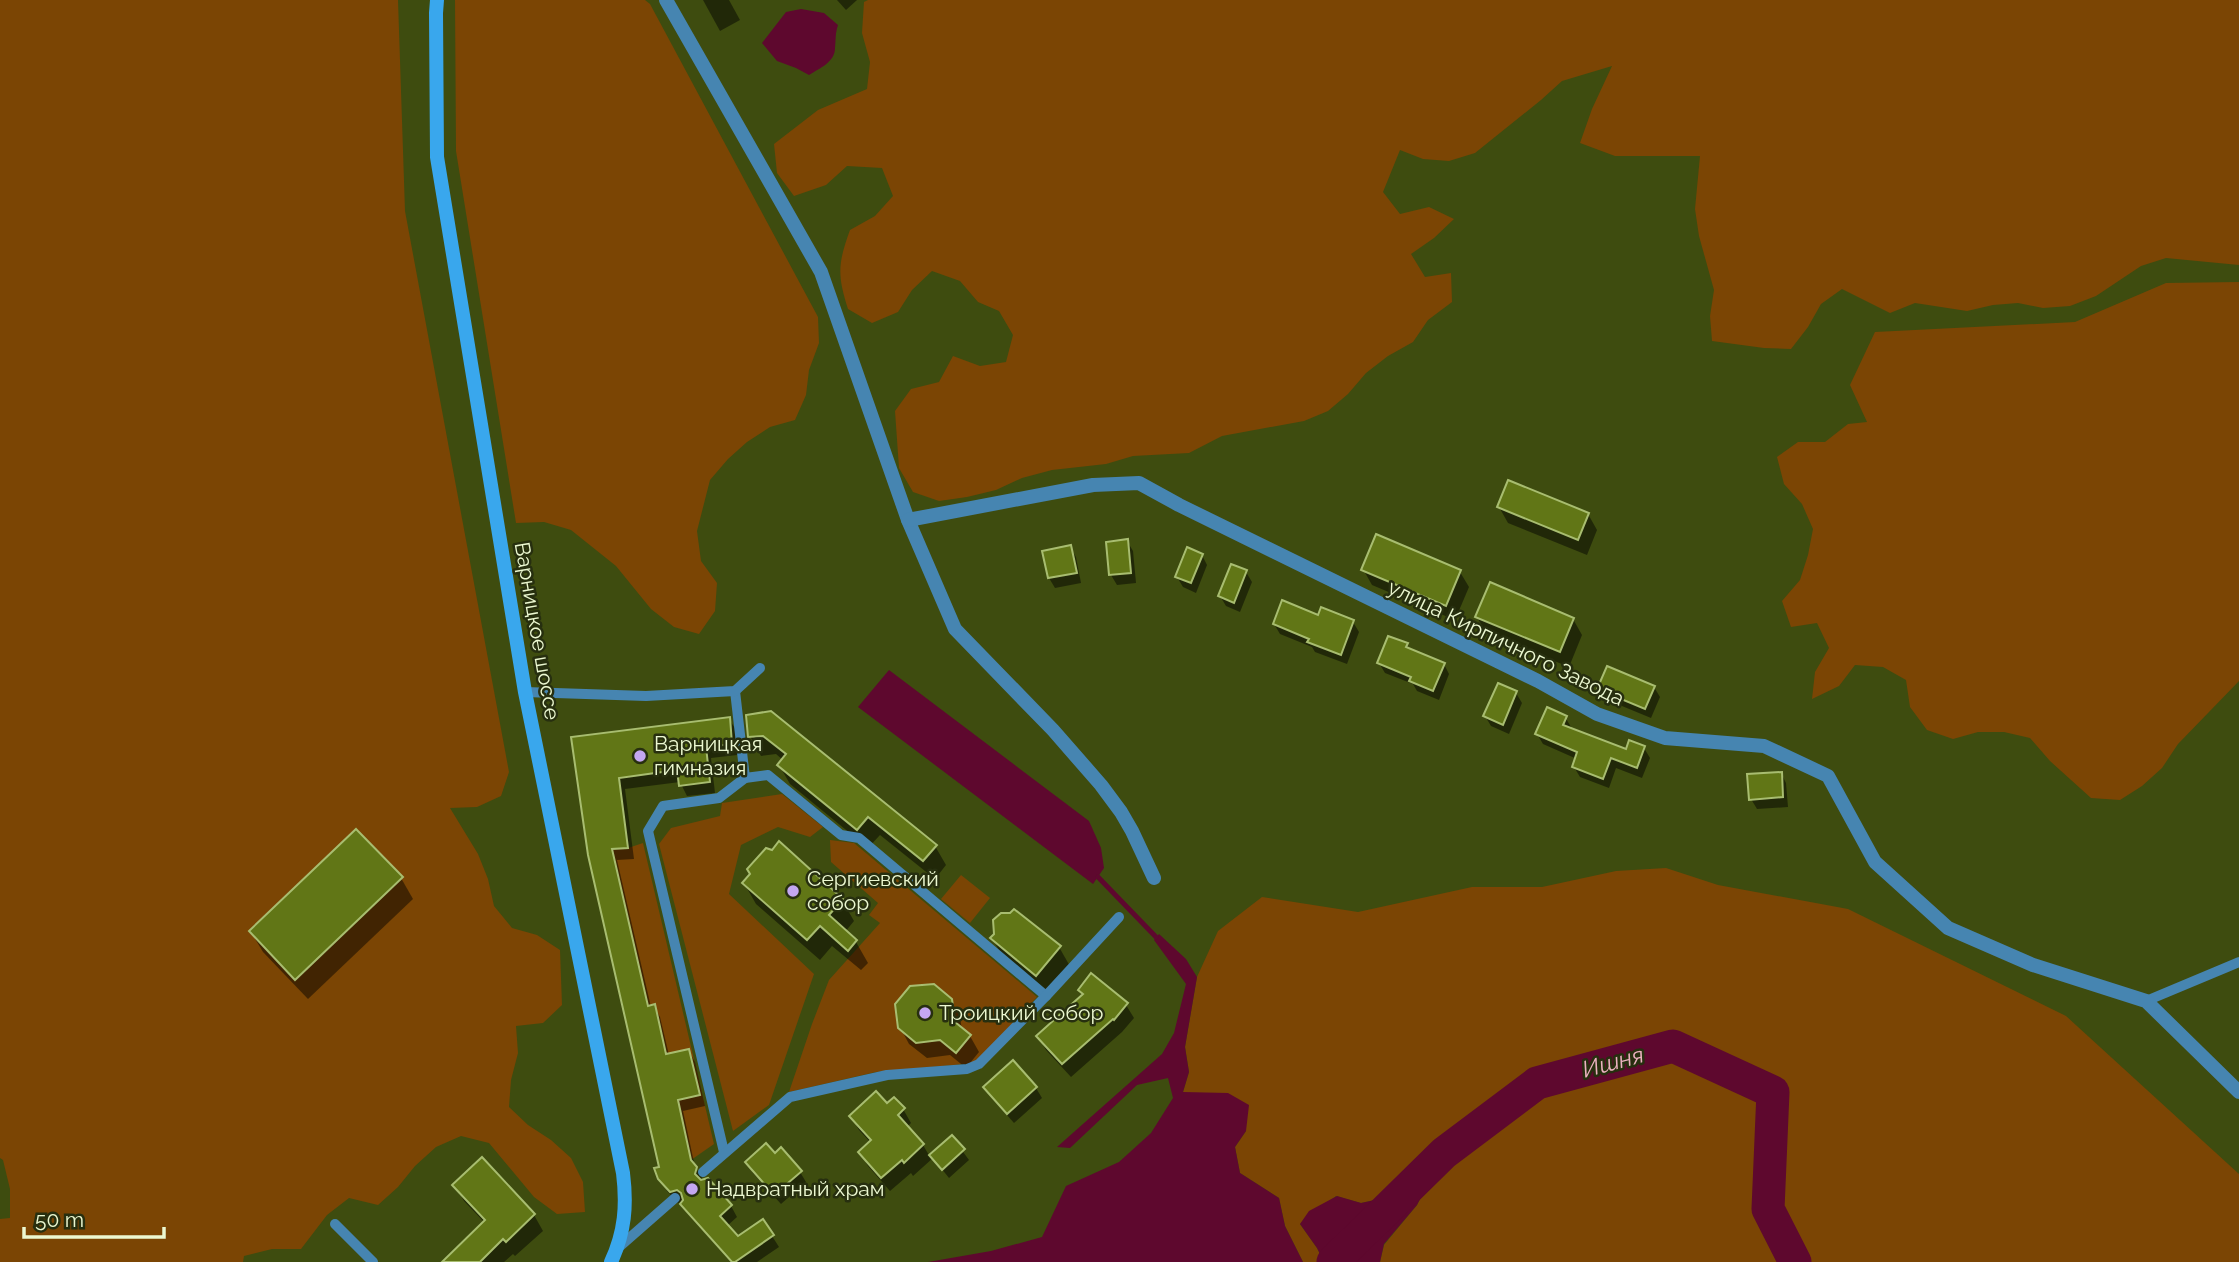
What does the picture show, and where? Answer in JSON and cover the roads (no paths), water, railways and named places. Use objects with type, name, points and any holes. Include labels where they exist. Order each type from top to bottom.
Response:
[{"type":"street","name":"Варницкое шоссе","points":[[437,0],[437,157],[525,692],[623,1173],[625,1215],[618,1248],[611,1262]]},
{"type":"street","points":[[666,0],[821,272],[908,520],[955,629],[1101,785],[1127,822],[1154,878]]},
{"type":"street","name":"улица Кирпичного Завода","points":[[908,520],[1093,485],[1139,483],[1538,681],[1597,714],[1665,738],[1764,746],[1828,776],[1875,862],[1948,928],[2033,965],[2146,1001]]},
{"type":"street","points":[[2146,1001],[2239,1092]]},
{"type":"lane","points":[[525,692],[646,696],[735,691],[760,668]]},
{"type":"lane","points":[[735,691],[745,778]]},
{"type":"lane","points":[[724,1152],[648,831],[663,806],[719,798],[745,778],[768,775],[841,835],[859,838],[1046,996]]},
{"type":"lane","points":[[703,1172],[790,1097],[887,1075],[967,1069],[979,1064],[1118,917]]},
{"type":"lane","points":[[2146,1001],[2239,962]]},
{"type":"lane","points":[[618,1248],[675,1198]]},
{"type":"lane","points":[[335,1224],[373,1262]]},
{"type":"waterway","points":[[1098,877],[1156,937]]},
{"type":"waterway","name":"Ишня","points":[[1333,1262],[1444,1153],[1537,1083],[1673,1046],[1773,1092],[1768,1209],[1795,1262]]},
{"type":"place","name":"Варницкая гимназия","points":[[640,756]]},
{"type":"place","name":"Сергиевский собор","points":[[793,891]]},
{"type":"place","name":"Троицкий собор","points":[[925,1013]]},
{"type":"place","name":"Надвратный храм","points":[[692,1189]]}]
